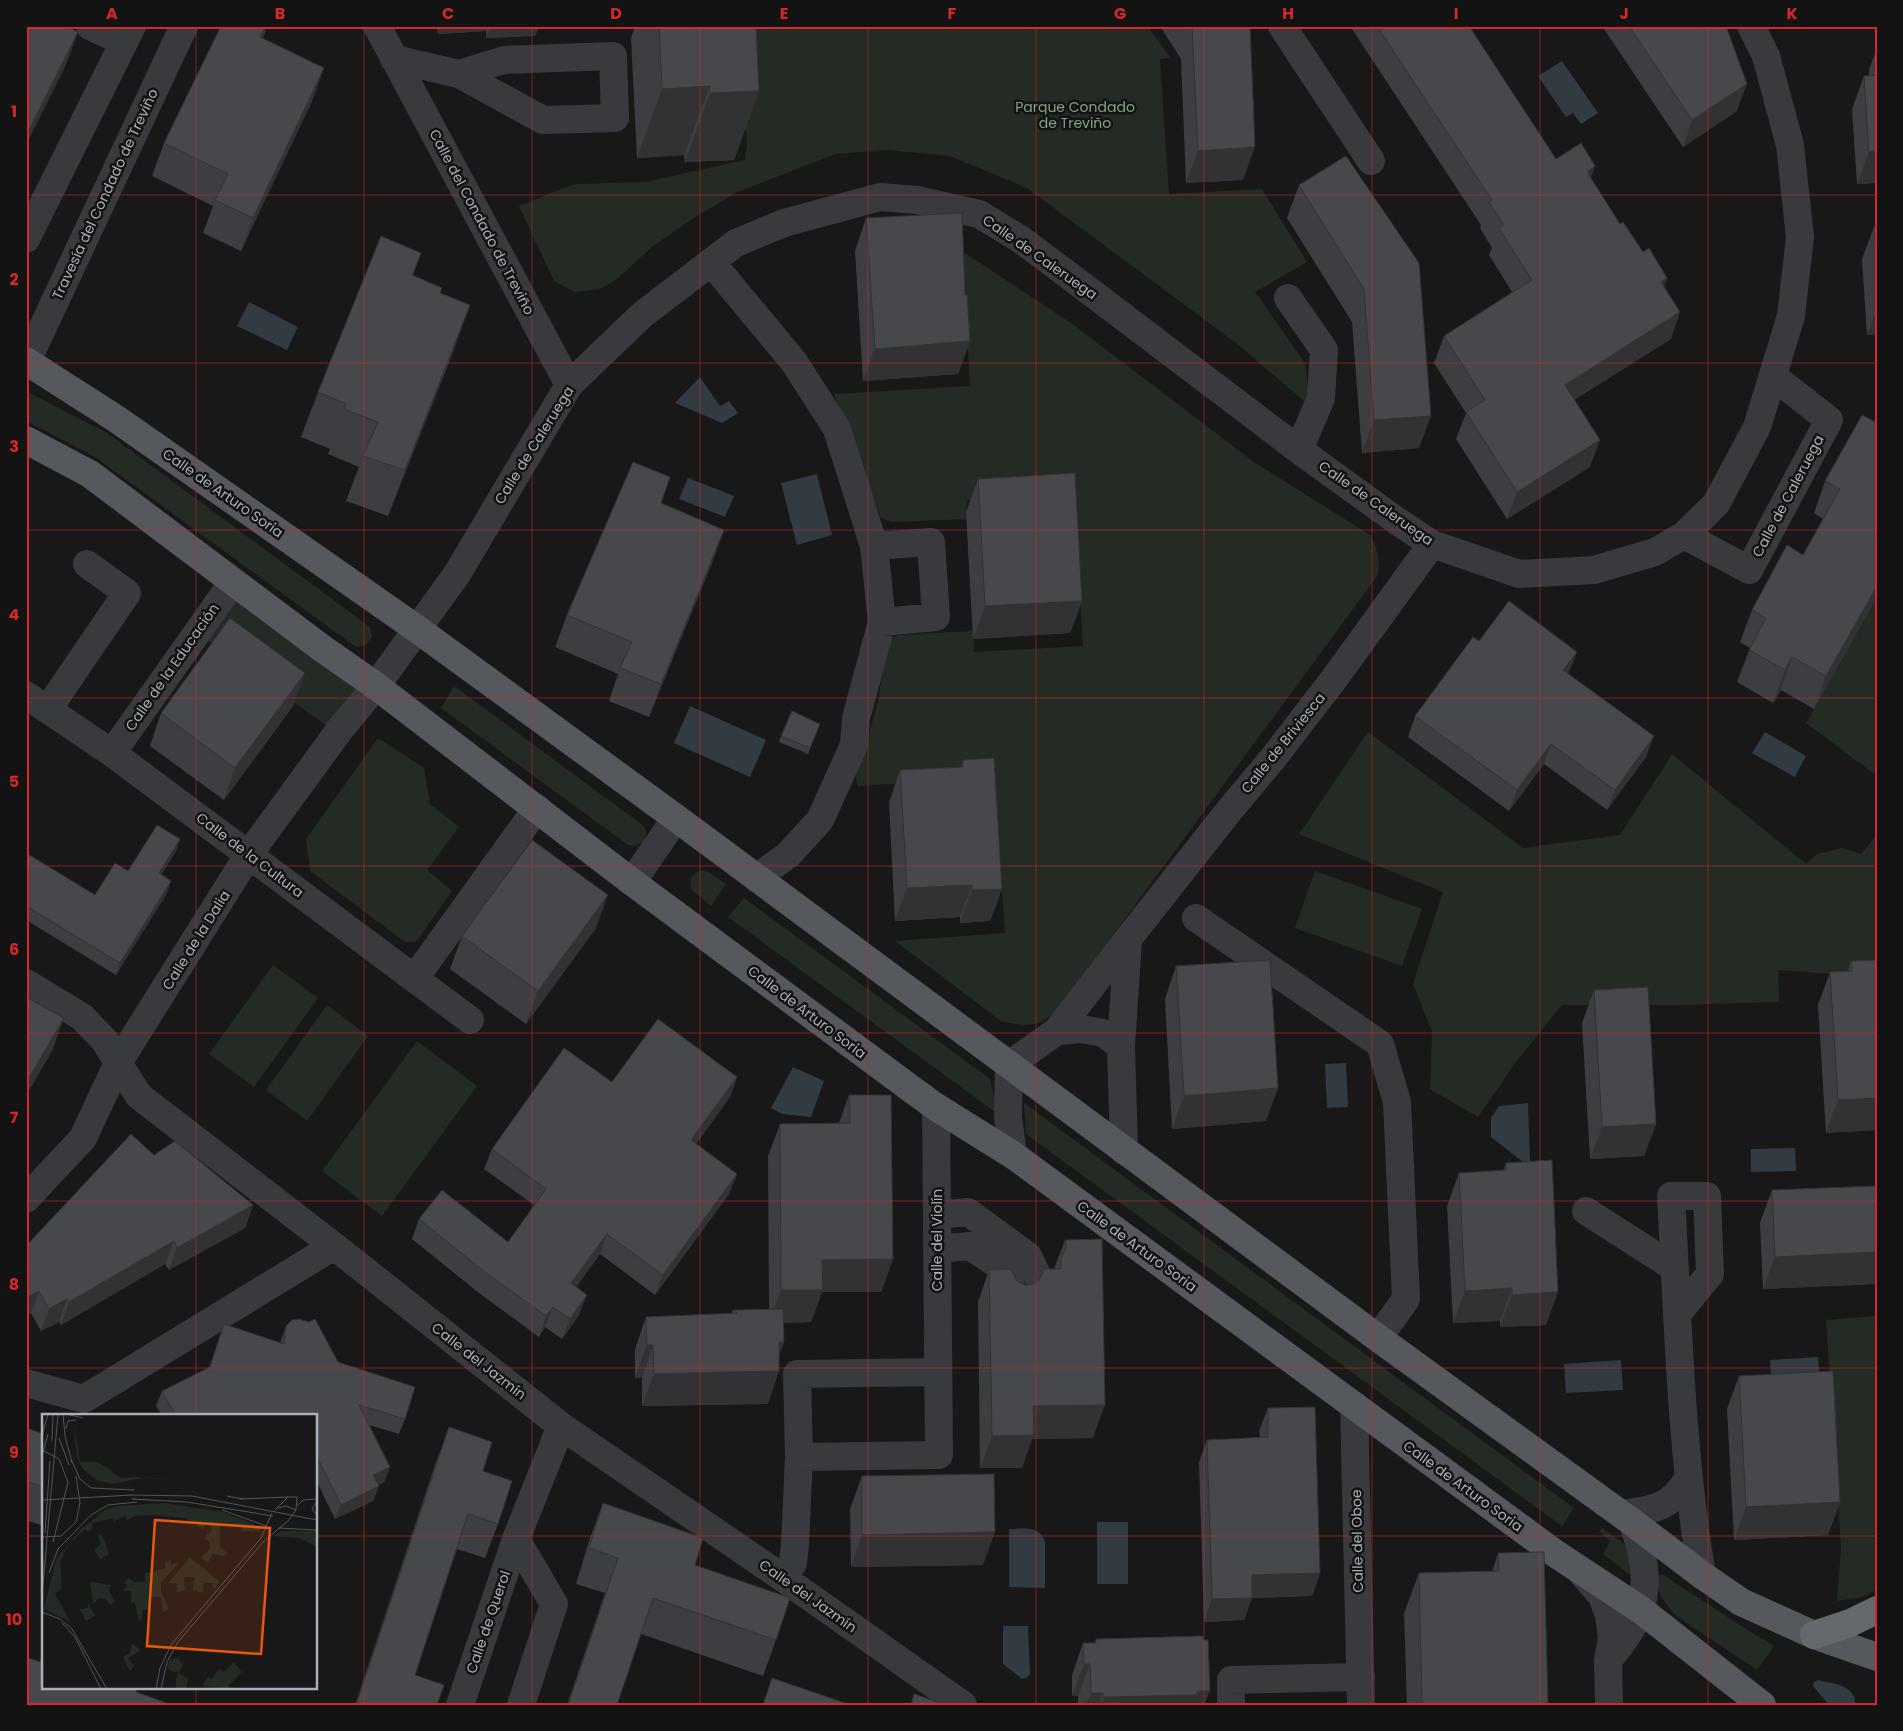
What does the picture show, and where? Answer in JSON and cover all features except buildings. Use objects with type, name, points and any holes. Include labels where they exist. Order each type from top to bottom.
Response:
[{"type":"highway","points":[[1814,1635],[1850,1624],[1877,1610]]},
{"type":"main road","name":"Calle de Arturo Soria","points":[[26,361],[115,418],[417,629],[1702,1575],[1741,1602],[1814,1635],[1877,1656]]},
{"type":"main road","name":"Calle de Arturo Soria","points":[[26,440],[90,474],[323,649],[376,686],[632,882],[936,1107],[1013,1155],[1581,1571],[1641,1610],[1762,1705]]},
{"type":"street","points":[[26,239],[128,34],[90,26]]},
{"type":"street","name":"Travesía del Condado de Treviño","points":[[26,361],[184,26]]},
{"type":"street","name":"Calle del Condado de Treviño","points":[[377,26],[569,385]]},
{"type":"street","points":[[1282,26],[1370,161]]},
{"type":"street","name":"Calle de Caleruega","points":[[417,629],[456,574],[569,385],[642,315],[736,244],[784,223],[880,198],[917,200],[980,214],[1020,239],[1299,450],[1432,544],[1519,574],[1594,570],[1655,552],[1684,535],[1716,504],[1757,427],[1791,316],[1800,238],[1790,145],[1766,56],[1751,26]]},
{"type":"street","points":[[394,59],[458,74],[543,120],[615,118],[613,56],[504,60],[458,74]]},
{"type":"street","points":[[711,262],[794,362],[836,429],[874,546],[882,622],[856,718],[854,745],[820,820],[788,855],[756,878]]},
{"type":"street","points":[[1288,298],[1324,350],[1321,398],[1299,450]]},
{"type":"street","name":"Calle de Caleruega","points":[[1684,535],[1749,570],[1829,420],[1772,376]]},
{"type":"street","points":[[874,546],[931,542],[936,617],[882,622]]},
{"type":"street","name":"Calle de Briviesca","points":[[1009,1065],[1057,1031],[1128,938],[1298,726],[1432,544]]},
{"type":"street","points":[[37,702],[127,593],[87,564]]},
{"type":"street","name":"Calle de la Educación","points":[[112,752],[233,582]]},
{"type":"street","points":[[376,686],[417,629]]},
{"type":"street","name":"Calle de la Dalia","points":[[26,1199],[83,1138],[118,1063],[250,854],[341,728],[376,686]]},
{"type":"street","name":"Calle de la Cultura","points":[[37,702],[112,752],[470,1020]]},
{"type":"street","points":[[415,978],[537,808]]},
{"type":"street","points":[[632,882],[676,818]]},
{"type":"street","points":[[1196,918],[1380,1044],[1397,1102],[1406,1299],[1378,1338]]},
{"type":"street","points":[[1124,1151],[1121,1046],[1128,938]]},
{"type":"street","name":"Calle del Jazmín","points":[[26,983],[82,1017],[106,1041],[139,1096],[334,1246],[561,1426],[783,1578],[963,1705]]},
{"type":"street","points":[[1057,1031],[1082,1029],[1103,1033],[1121,1046]]},
{"type":"street","points":[[1009,1065],[1008,1117],[1013,1155]]},
{"type":"street","name":"Calle del Violín","points":[[799,1457],[939,1455],[936,1107]]},
{"type":"street","points":[[1677,1314],[1710,1274],[1707,1196],[1671,1196],[1677,1314],[1688,1479],[1692,1518],[1702,1575]]},
{"type":"street","points":[[1586,1211],[1675,1268]]},
{"type":"street","points":[[937,1215],[968,1212],[1028,1256],[1039,1279]]},
{"type":"street","points":[[26,1383],[84,1399],[334,1246]]},
{"type":"street","points":[[937,1249],[970,1246],[999,1265],[1006,1270],[1016,1302]]},
{"type":"street","points":[[783,1578],[793,1563],[799,1457],[797,1374],[938,1372]]},
{"type":"street","name":"Calle del Oboe","points":[[1354,1405],[1361,1705]]},
{"type":"street","name":"Calle de Querol","points":[[460,1705],[516,1539],[561,1426]]},
{"type":"street","points":[[1614,1653],[1641,1610],[1645,1578],[1642,1548],[1627,1518],[1655,1510],[1679,1493],[1688,1479]]},
{"type":"street","name":"Calle de Querol","points":[[516,1539],[554,1604],[521,1705]]},
{"type":"street","points":[[1581,1571],[1602,1596],[1609,1615],[1614,1653],[1609,1705]]},
{"type":"street","points":[[1614,1653],[1639,1634],[1657,1632],[1685,1644]]},
{"type":"street","points":[[1231,1705],[1231,1680],[1361,1677]]},
{"type":"green space","name":"Parque Condado de Treviño","points":[[738,26],[1147,26],[1171,58],[1160,59],[1169,194],[1262,189],[1307,262],[1255,292],[1305,363],[1311,407],[1236,343],[1027,188],[950,156],[887,150],[835,154],[735,193],[653,246],[617,279],[600,289],[575,292],[554,281],[519,206],[578,184],[645,182],[745,160],[747,145]]},
{"type":"green space","points":[[962,251],[1071,323],[1254,462],[1370,535],[1377,550],[1379,564],[1378,575],[1077,984],[1046,1019],[1028,1025],[1001,1021],[895,941],[1005,933],[994,778],[857,786],[856,775],[878,701],[887,649],[890,640],[898,635],[973,631],[974,652],[1083,646],[1074,493],[967,500],[966,519],[892,522],[881,518],[834,394],[970,386]]},
{"type":"green space","points":[[26,391],[107,433],[370,627],[372,637],[366,645],[356,647],[95,457],[26,421]]},
{"type":"green space","points":[[1877,597],[1877,776],[1806,723]]},
{"type":"green space","points":[[233,598],[360,688],[330,728],[205,639]]},
{"type":"green space","points":[[454,686],[644,826],[646,831],[645,841],[635,846],[628,845],[441,708]]},
{"type":"green space","points":[[1368,732],[1523,848],[1620,835],[1672,754],[1806,864],[1817,854],[1842,848],[1861,854],[1877,835],[1877,977],[1778,970],[1779,1002],[1674,1005],[1562,1005],[1513,1066],[1478,1117],[1430,1089],[1432,1031],[1413,984],[1443,892],[1299,834]]},
{"type":"green space","points":[[378,738],[424,768],[430,804],[459,827],[427,870],[452,891],[416,942],[405,942],[310,871],[306,839]]},
{"type":"green space","points":[[701,870],[710,873],[726,884],[711,906],[691,889],[692,877]]},
{"type":"green space","points":[[1315,871],[1422,909],[1402,966],[1295,928]]},
{"type":"green space","points":[[744,898],[990,1079],[998,1114],[728,917]]},
{"type":"green space","points":[[273,965],[318,998],[254,1087],[209,1054]]},
{"type":"green space","points":[[327,1005],[368,1036],[307,1121],[266,1090]]},
{"type":"green space","points":[[417,1041],[477,1086],[382,1216],[322,1171]]},
{"type":"green space","points":[[1024,1103],[1574,1508],[1562,1526],[1026,1134]]},
{"type":"green space","points":[[1877,1316],[1877,1590],[1862,1597],[1837,1601],[1841,1548],[1826,1320]]},
{"type":"green space","points":[[1602,1528],[1630,1548],[1633,1577],[1603,1554],[1610,1541],[1599,1532]]},
{"type":"green space","points":[[1662,1574],[1774,1646],[1757,1670],[1675,1615],[1655,1585],[1655,1577]]},
{"type":"shaded area","points":[[1562,61],[1598,113],[1581,124],[1573,113],[1566,117],[1538,76]]},
{"type":"shaded area","points":[[249,302],[298,327],[287,350],[237,326]]},
{"type":"shaded area","points":[[700,377],[720,406],[729,401],[738,413],[722,423],[675,403]]},
{"type":"shaded area","points":[[817,474],[832,535],[797,545],[781,483]]},
{"type":"shaded area","points":[[688,478],[734,496],[725,517],[679,499]]},
{"type":"shaded area","points":[[690,706],[766,740],[750,777],[674,743]]},
{"type":"shaded area","points":[[1765,732],[1806,756],[1795,777],[1752,753]]},
{"type":"shaded area","points":[[1346,1063],[1348,1107],[1327,1108],[1325,1064]]},
{"type":"shaded area","points":[[793,1067],[824,1081],[811,1117],[782,1114],[771,1108]]},
{"type":"shaded area","points":[[1528,1103],[1530,1161],[1523,1162],[1491,1137],[1491,1118],[1499,1106]]},
{"type":"shaded area","points":[[1795,1148],[1796,1171],[1751,1172],[1751,1149]]},
{"type":"shaded area","points":[[1818,1357],[1820,1384],[1772,1388],[1770,1360]]},
{"type":"shaded area","points":[[1621,1360],[1623,1390],[1566,1393],[1564,1364]]},
{"type":"shaded area","points":[[1097,1522],[1128,1522],[1128,1584],[1097,1584]]},
{"type":"shaded area","points":[[1009,1529],[1030,1529],[1039,1532],[1042,1536],[1045,1541],[1045,1588],[1009,1587]]},
{"type":"shaded area","points":[[1003,1626],[1028,1626],[1030,1674],[1026,1678],[1022,1679],[1003,1664]]},
{"type":"shaded area","points":[[1818,1680],[1837,1684],[1848,1689],[1852,1693],[1855,1705],[1829,1705],[1813,1686],[1814,1682]]}]
